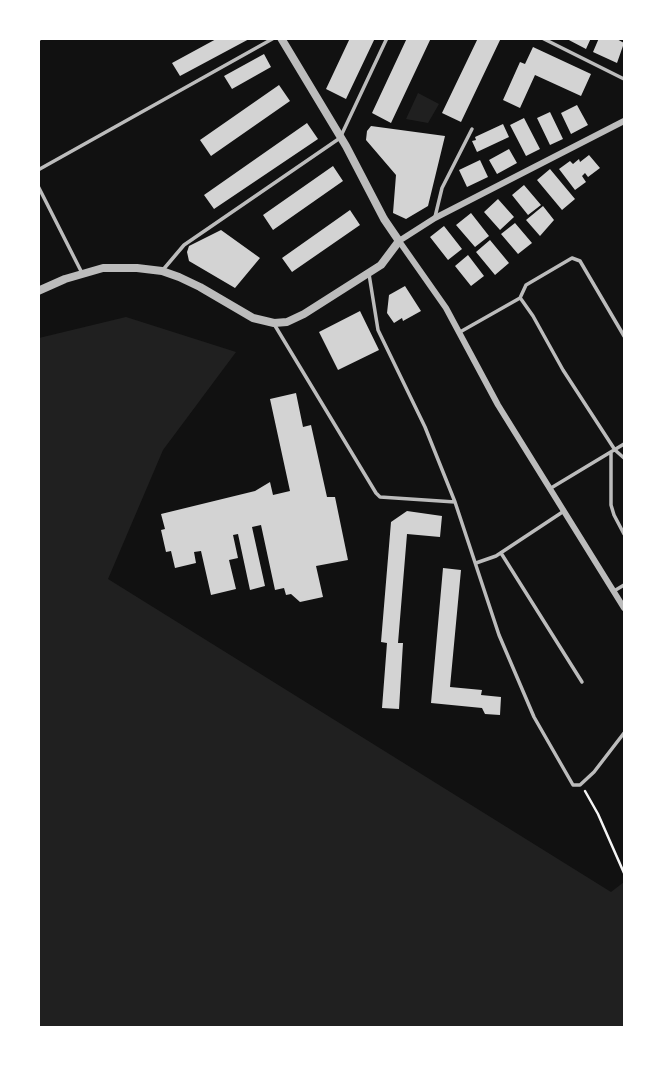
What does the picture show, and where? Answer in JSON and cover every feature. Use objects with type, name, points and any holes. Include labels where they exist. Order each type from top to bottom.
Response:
[{"type":"street","points":[[281,38],[341,138],[384,219],[440,299],[498,405],[625,608]]},
{"type":"street","points":[[38,291],[82,273],[119,268],[162,271],[179,276],[253,318],[274,323],[287,322],[369,274],[381,265],[399,241],[435,218],[625,121]]},
{"type":"lane","points":[[38,170],[274,38]]},
{"type":"lane","points":[[162,271],[184,246],[341,138],[387,38]]},
{"type":"lane","points":[[542,38],[625,79]]},
{"type":"lane","points":[[435,218],[442,188],[472,130]]},
{"type":"lane","points":[[38,186],[82,273]]},
{"type":"lane","points":[[460,332],[520,298],[526,285],[572,258],[577,258],[625,336]]},
{"type":"lane","points":[[369,274],[378,330],[425,427],[455,502],[499,635],[534,717],[573,785],[581,784],[594,772],[625,733]]},
{"type":"lane","points":[[520,298],[613,451],[625,458]]},
{"type":"lane","points":[[274,323],[380,497],[455,502]]},
{"type":"lane","points":[[550,489],[625,444]]},
{"type":"lane","points":[[613,451],[611,505],[625,534]]},
{"type":"lane","points":[[475,563],[501,553],[564,511]]},
{"type":"lane","points":[[501,553],[582,682]]},
{"type":"lane","points":[[614,592],[625,585]]},
{"type":"path","points":[[581,784],[625,873]]},
{"type":"shaded area","points":[[418,93],[439,104],[428,123],[406,119]]},
{"type":"shaded area","points":[[126,317],[236,352],[163,450],[108,579],[611,892],[624,882],[624,1027],[39,1027],[39,338]]},
{"type":"building","points":[[218,38],[251,38],[180,76],[172,63]]},
{"type":"building","points":[[350,38],[375,38],[346,99],[326,89]]},
{"type":"building","points":[[407,38],[431,38],[391,123],[372,113]]},
{"type":"building","points":[[478,38],[501,38],[461,122],[442,113]]},
{"type":"building","points":[[565,38],[591,38],[586,49]]},
{"type":"building","points":[[599,38],[615,38],[624,43],[617,63],[593,52]]},
{"type":"building","points":[[533,47],[591,74],[581,96],[535,75],[520,108],[503,100],[520,62],[525,64]]},
{"type":"building","points":[[264,54],[271,67],[232,89],[224,76]]},
{"type":"building","points":[[279,85],[290,101],[211,156],[200,140]]},
{"type":"building","points":[[577,105],[588,125],[571,134],[561,113]]},
{"type":"building","points":[[550,112],[563,139],[550,145],[537,118]]},
{"type":"building","points":[[524,118],[540,149],[526,156],[510,125]]},
{"type":"building","points":[[307,123],[318,139],[214,209],[204,195]]},
{"type":"building","points":[[503,124],[509,137],[477,152],[472,141],[476,140],[475,137]]},
{"type":"building","points":[[371,126],[445,136],[428,206],[406,219],[393,213],[396,175],[366,140]]},
{"type":"building","points":[[509,149],[517,163],[497,174],[489,160]]},
{"type":"building","points":[[589,155],[600,168],[588,177],[585,173],[582,176],[586,182],[575,190],[559,169],[570,161],[573,164],[579,159],[580,162]]},
{"type":"building","points":[[480,160],[488,177],[467,187],[459,170]]},
{"type":"building","points":[[333,166],[343,181],[273,230],[263,215]]},
{"type":"building","points":[[550,169],[575,199],[562,210],[537,180]]},
{"type":"building","points":[[524,185],[541,205],[528,215],[512,195]]},
{"type":"building","points":[[498,199],[514,217],[500,230],[484,212]]},
{"type":"building","points":[[543,206],[554,220],[540,236],[526,220]]},
{"type":"building","points":[[350,210],[360,225],[292,272],[282,258]]},
{"type":"building","points":[[471,213],[489,236],[475,247],[456,225]]},
{"type":"building","points":[[515,223],[532,243],[518,254],[501,234]]},
{"type":"building","points":[[444,226],[462,249],[448,260],[430,237]]},
{"type":"building","points":[[221,230],[260,258],[235,288],[189,261],[189,246]]},
{"type":"building","points":[[490,240],[509,263],[495,275],[476,252]]},
{"type":"building","points":[[468,255],[484,276],[471,286],[455,266]]},
{"type":"building","points":[[405,286],[421,311],[394,323],[387,313],[389,295]]},
{"type":"building","points":[[360,311],[379,350],[338,370],[319,332]]},
{"type":"building","points":[[296,393],[303,427],[311,425],[327,497],[335,497],[348,560],[316,566],[323,597],[300,602],[291,594],[286,595],[284,588],[275,590],[261,525],[252,527],[265,586],[250,590],[238,534],[233,535],[238,558],[229,560],[236,589],[211,595],[201,551],[194,552],[196,563],[175,568],[171,551],[166,552],[161,514],[255,491],[270,482],[273,495],[290,491],[270,399]]},
{"type":"building","points":[[407,511],[442,516],[440,537],[407,534],[398,643],[403,643],[399,709],[382,708],[387,643],[381,642],[391,522]]},
{"type":"building","points":[[443,568],[461,570],[450,687],[482,690],[481,695],[501,697],[500,715],[485,714],[482,708],[431,703]]}]
